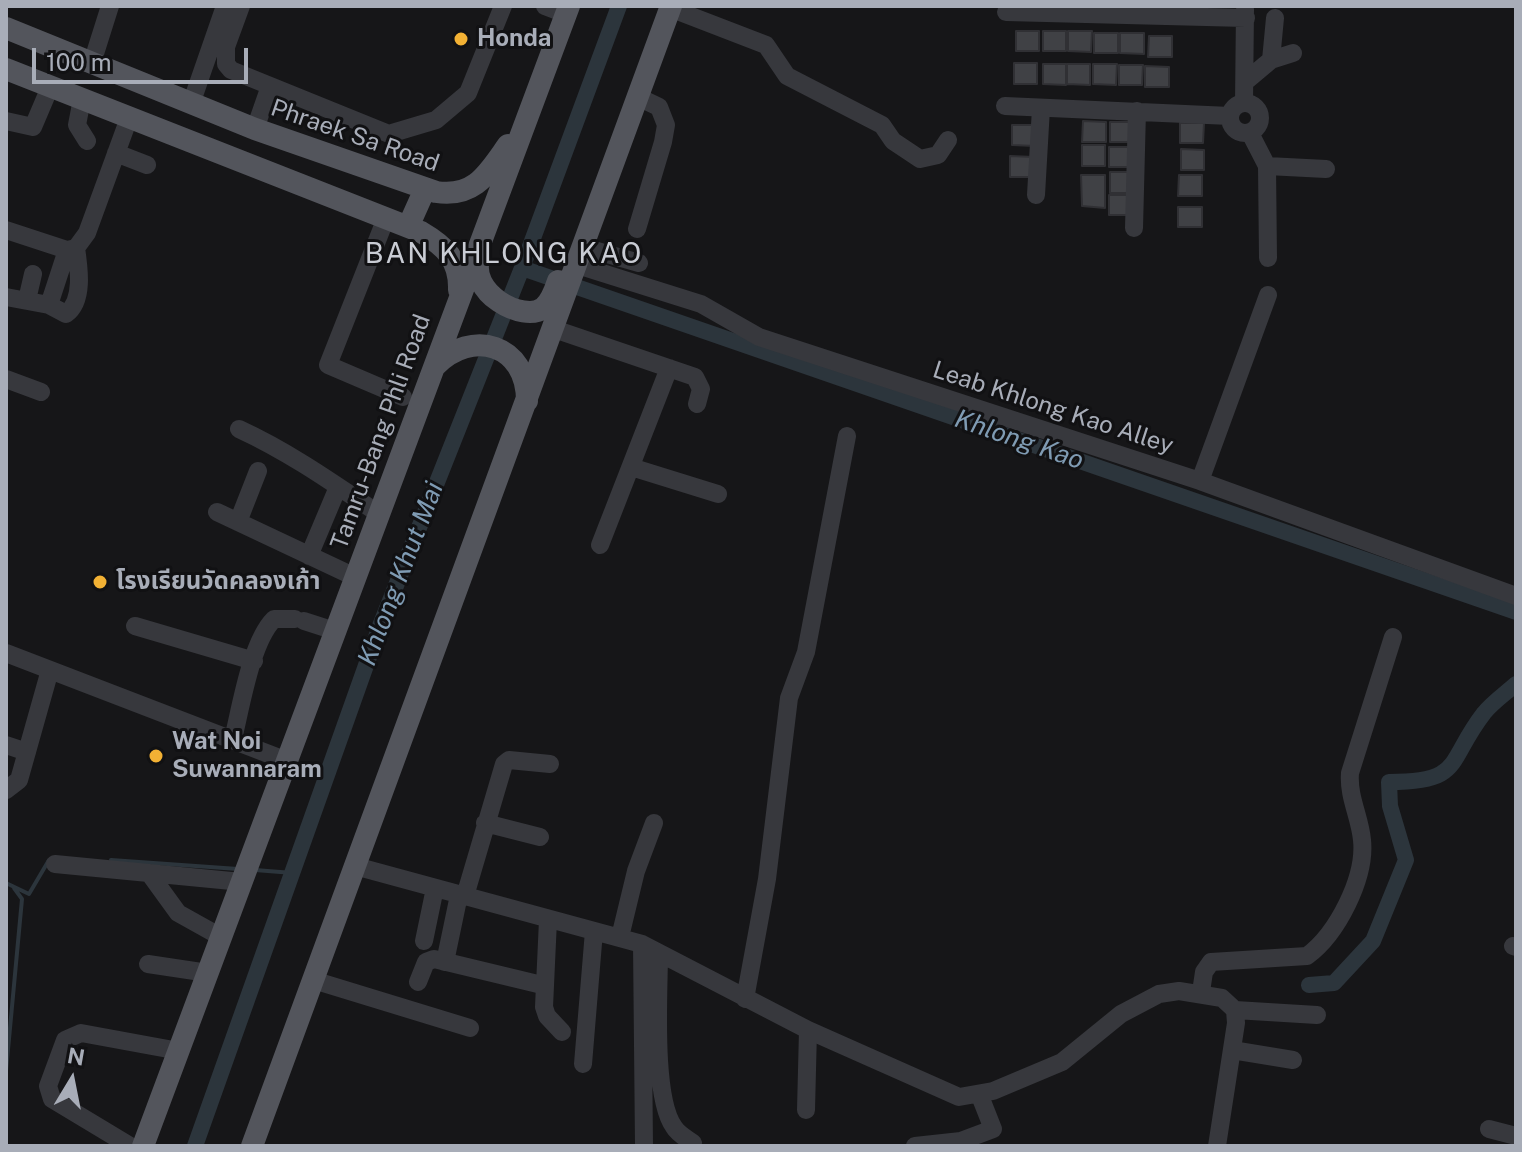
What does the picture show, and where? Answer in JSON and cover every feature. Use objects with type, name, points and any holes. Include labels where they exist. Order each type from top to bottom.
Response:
[{"type":"main road","points":[[252,1146],[554,329],[558,298],[602,196],[671,7]]},
{"type":"main road","name":"Tamru-Bang Phli Road","points":[[143,1146],[540,85],[560,9]]},
{"type":"main road","name":"Phraek Sa Road","points":[[6,28],[255,129],[425,189],[449,194],[475,187],[527,119]]},
{"type":"main road","points":[[6,69],[408,227],[437,242],[455,261],[458,299]]},
{"type":"main road","points":[[540,85],[521,149],[477,265],[476,275],[482,287],[502,302],[530,312],[558,298]]},
{"type":"main road","points":[[408,227],[425,189]]},
{"type":"main road","points":[[433,368],[459,347],[489,346],[512,361],[526,384],[527,402]]},
{"type":"street","points":[[92,63],[110,6]]},
{"type":"street","points":[[191,104],[225,6]]},
{"type":"street","points":[[241,6],[226,47],[226,64],[231,70],[383,133],[415,129],[445,115],[468,93],[503,6]]},
{"type":"street","points":[[671,7],[766,45],[787,76],[882,125],[893,141],[920,159],[938,155],[948,140]]},
{"type":"street","points":[[1006,12],[1246,12],[1246,81],[1237,109],[1235,130],[1250,133]]},
{"type":"street","points":[[1271,60],[1275,18]]},
{"type":"street","points":[[1246,81],[1271,60],[1293,53]]},
{"type":"street","points":[[255,129],[270,86]]},
{"type":"street","points":[[6,121],[33,127],[50,87]]},
{"type":"street","points":[[637,229],[666,125],[659,107],[638,97]]},
{"type":"street","points":[[82,99],[77,125],[87,141]]},
{"type":"street","points":[[1005,106],[1137,111],[1256,107],[1261,119],[1250,133]]},
{"type":"street","points":[[1036,195],[1041,108]]},
{"type":"street","points":[[1134,228],[1137,111]]},
{"type":"street","points":[[72,249],[87,233],[129,118]]},
{"type":"street","points":[[1250,133],[1267,166],[1268,258]]},
{"type":"street","points":[[116,153],[147,165]]},
{"type":"street","points":[[1267,166],[1326,169]]},
{"type":"street","points":[[386,218],[328,365],[403,397]]},
{"type":"street","points":[[6,230],[72,249]]},
{"type":"street","points":[[6,297],[49,305],[66,314],[73,308],[79,283],[72,249]]},
{"type":"street","points":[[574,263],[639,263]]},
{"type":"street","name":"Leab Khlong Kao Alley","points":[[574,263],[701,304],[759,337],[1200,481],[1516,596]]},
{"type":"street","points":[[27,300],[33,274]]},
{"type":"street","points":[[1200,481],[1268,295]]},
{"type":"street","points":[[554,329],[669,368],[700,383],[697,404]]},
{"type":"street","points":[[600,545],[669,368]]},
{"type":"street","points":[[6,379],[41,392]]},
{"type":"street","points":[[239,429],[290,453],[308,470],[379,514]]},
{"type":"street","points":[[745,999],[767,879],[789,698],[806,652],[847,436]]},
{"type":"street","points":[[631,467],[718,494]]},
{"type":"street","points":[[238,522],[258,471]]},
{"type":"street","points":[[309,556],[338,487]]},
{"type":"street","points":[[217,512],[355,577]]},
{"type":"street","points":[[233,739],[254,661],[268,625],[282,618],[335,631]]},
{"type":"street","points":[[135,626],[254,661]]},
{"type":"street","points":[[1201,992],[1204,972],[1211,962],[1307,956],[1317,948],[1345,904],[1363,855],[1362,838],[1350,794],[1350,773],[1393,637]]},
{"type":"street","points":[[6,653],[287,761]]},
{"type":"street","points":[[6,790],[19,780],[50,670]]},
{"type":"street","points":[[6,745],[27,752]]},
{"type":"street","points":[[445,962],[462,896],[504,764],[509,760],[550,764]]},
{"type":"street","points":[[485,823],[540,837]]},
{"type":"street","points":[[620,937],[636,871],[654,823]]},
{"type":"street","points":[[55,864],[242,882]]},
{"type":"street","points":[[355,866],[642,944],[808,1030],[959,1097],[980,1096],[1027,1080],[1062,1062],[1136,1003],[1159,994],[1201,992],[1222,998],[1235,1010],[1317,1015]]},
{"type":"street","points":[[149,873],[178,913],[221,937]]},
{"type":"street","points":[[424,941],[435,888]]},
{"type":"street","points":[[548,920],[542,985],[547,1016],[562,1032]]},
{"type":"street","points":[[583,1064],[594,931]]},
{"type":"street","points":[[642,944],[644,1146]]},
{"type":"street","points":[[659,953],[658,1040],[664,1095],[675,1130],[693,1143]]},
{"type":"street","points":[[418,982],[429,959],[542,985]]},
{"type":"street","points":[[148,964],[208,973]]},
{"type":"street","points":[[313,980],[470,1028]]},
{"type":"street","points":[[1217,1146],[1235,1010]]},
{"type":"street","points":[[806,1110],[808,1030]]},
{"type":"street","points":[[130,1146],[52,1099],[48,1086],[65,1040],[81,1033],[179,1051]]},
{"type":"street","points":[[1232,1050],[1293,1060]]},
{"type":"street","points":[[915,1146],[997,1138],[980,1096]]},
{"type":"street","points":[[1489,1129],[1516,1136]]},
{"type":"building","points":[[1016,31],[1039,31],[1039,51],[1016,51]]},
{"type":"building","points":[[1043,31],[1066,31],[1066,51],[1043,51]]},
{"type":"building","points":[[1068,31],[1092,31],[1091,52],[1068,51]]},
{"type":"building","points":[[1094,33],[1118,33],[1118,53],[1094,53]]},
{"type":"building","points":[[1120,33],[1144,33],[1144,54],[1120,53]]},
{"type":"building","points":[[1149,36],[1172,36],[1172,57],[1148,57]]},
{"type":"building","points":[[1014,63],[1037,63],[1037,84],[1014,84]]},
{"type":"building","points":[[1043,64],[1066,64],[1066,85],[1043,84]]},
{"type":"building","points":[[1067,64],[1090,64],[1090,85],[1067,84]]},
{"type":"building","points":[[1093,64],[1117,64],[1116,85],[1093,84]]},
{"type":"building","points":[[1119,65],[1143,65],[1142,85],[1119,85]]},
{"type":"building","points":[[1145,66],[1169,67],[1169,87],[1145,87]]},
{"type":"building","points":[[1083,121],[1106,122],[1106,142],[1082,142]]},
{"type":"building","points":[[1110,122],[1133,122],[1133,142],[1110,142]]},
{"type":"building","points":[[1180,123],[1204,123],[1203,143],[1180,143]]},
{"type":"building","points":[[1012,125],[1036,125],[1035,146],[1012,145]]},
{"type":"building","points":[[1082,145],[1105,145],[1105,166],[1082,166]]},
{"type":"building","points":[[1109,147],[1133,147],[1133,167],[1109,167]]},
{"type":"building","points":[[1181,149],[1204,150],[1204,170],[1181,170]]},
{"type":"building","points":[[1010,156],[1034,157],[1033,177],[1010,177]]},
{"type":"building","points":[[1110,172],[1133,172],[1133,193],[1110,193]]},
{"type":"building","points":[[1081,175],[1105,175],[1105,208],[1082,206]]},
{"type":"building","points":[[1179,175],[1202,175],[1202,196],[1178,196]]},
{"type":"building","points":[[1109,195],[1132,195],[1132,215],[1109,215]]},
{"type":"building","points":[[1178,207],[1202,207],[1202,227],[1178,227]]},
{"type":"waterway","name":"Khlong Khut Mai","points":[[195,1146],[380,626],[522,268],[619,6]]},
{"type":"waterway","name":"Khlong Kao","points":[[522,268],[1516,612]]},
{"type":"waterway","points":[[1309,985],[1334,983],[1373,941],[1406,860],[1390,806],[1389,782],[1413,781],[1442,773],[1450,766],[1484,713],[1516,684]]},
{"type":"waterway","points":[[6,883],[29,894],[49,860]]},
{"type":"waterway","points":[[111,860],[238,869]]},
{"type":"waterway","points":[[255,870],[293,873]]},
{"type":"waterway","points":[[6,1071],[22,899],[14,888]]},
{"type":"place","name":"Honda","points":[[461,39]]},
{"type":"place","name":"โรงเรียนวัดคลองเก้า","points":[[100,582]]},
{"type":"place","name":"Wat Noi Suwannaram","points":[[156,756]]},
{"type":"district","name":"BAN KHLONG KAO","points":[[504,254]]}]
